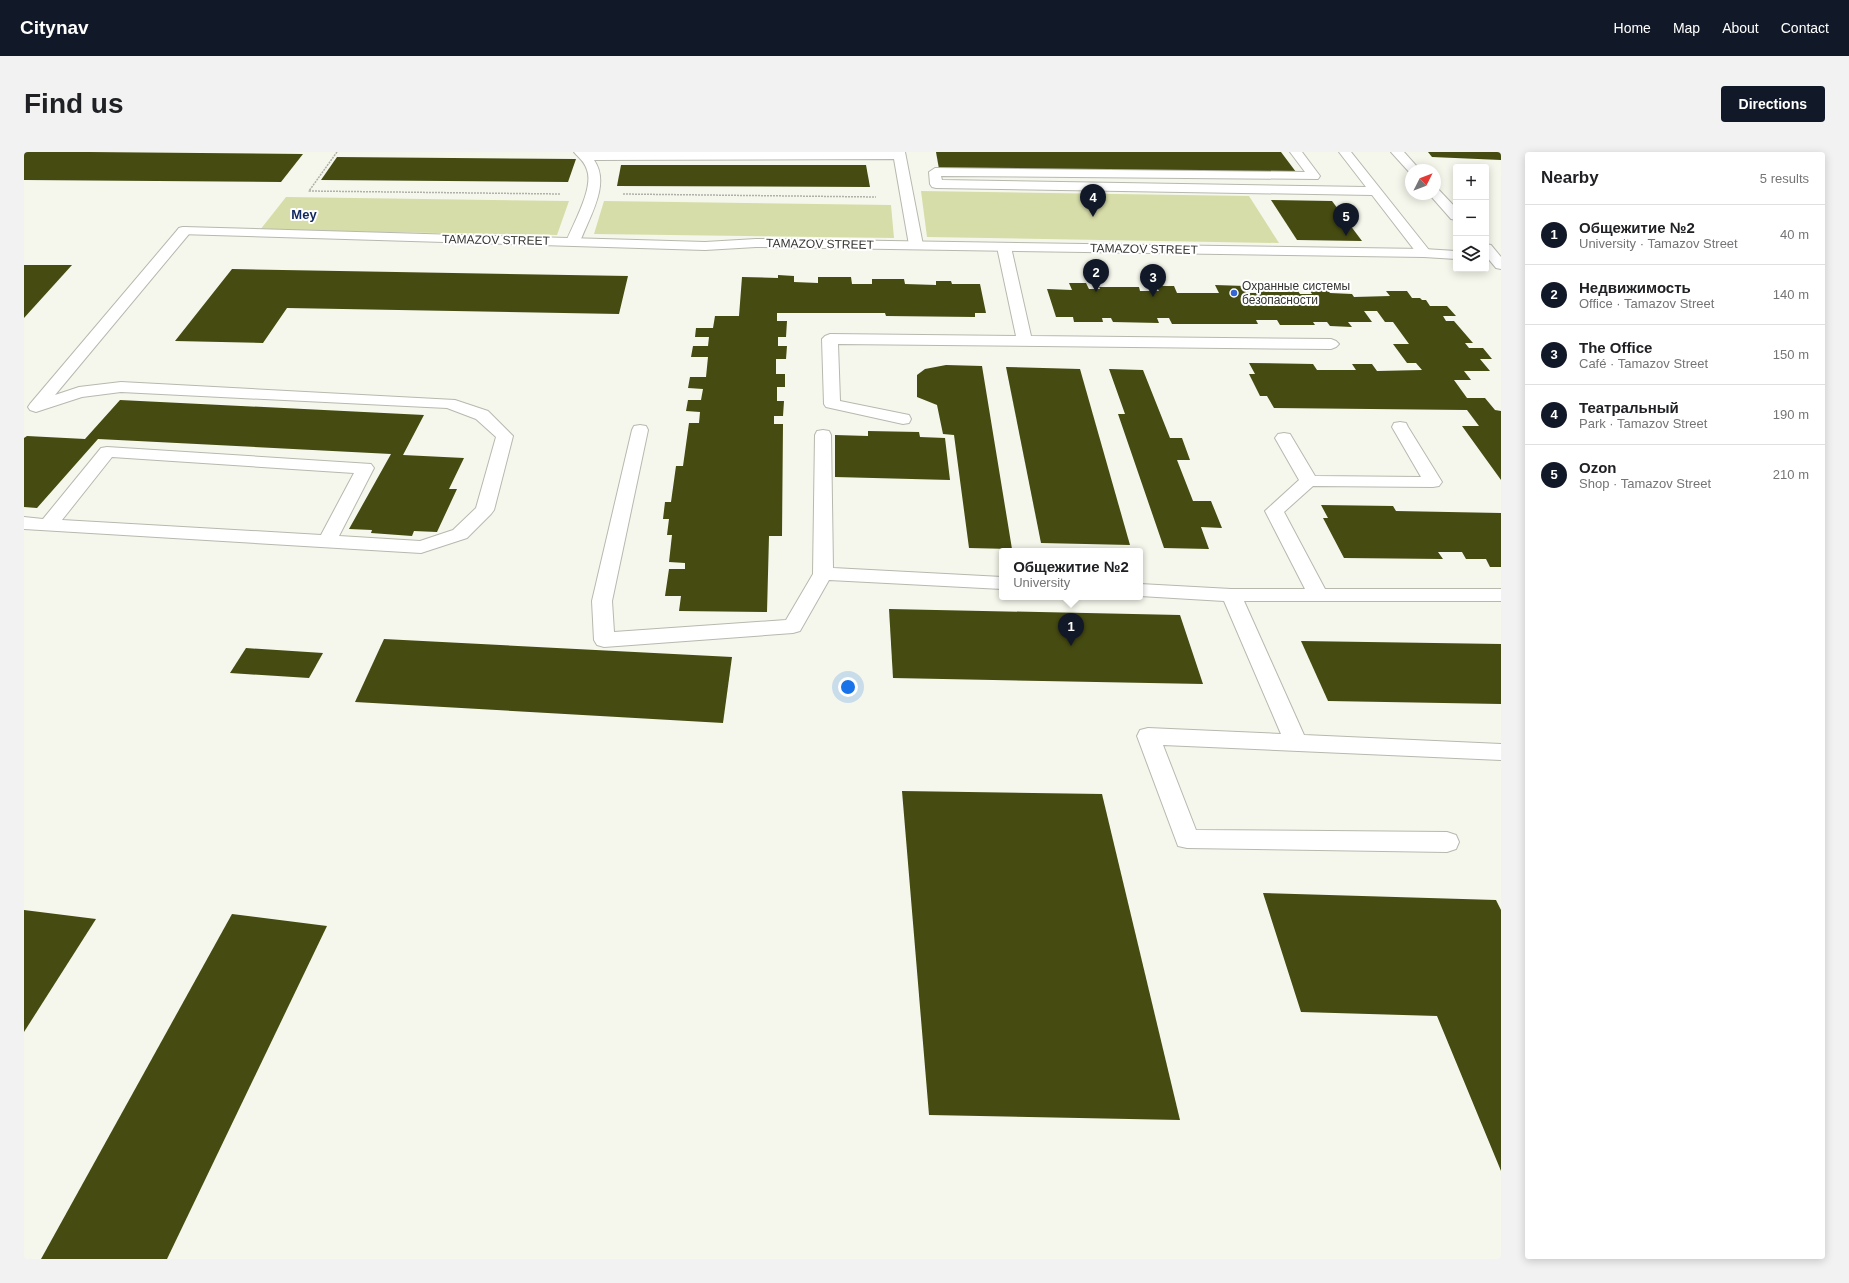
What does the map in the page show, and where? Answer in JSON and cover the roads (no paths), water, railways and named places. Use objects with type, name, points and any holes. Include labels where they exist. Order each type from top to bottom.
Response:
[{"type":"street","points":[[1296,152],[1314,176],[935,172],[936,184],[1375,191]]},
{"type":"street","points":[[1345,152],[1424,253]]},
{"type":"street","points":[[1397,152],[1408,164]]},
{"type":"street","points":[[583,154],[899,154],[916,245]]},
{"type":"street","points":[[573,242],[591,194],[595,176],[591,163],[583,154]]},
{"type":"street","points":[[1441,200],[1453,213]]},
{"type":"street","name":"TAMAZOV STREET","points":[[78,374],[184,231],[705,246],[756,243],[1424,253],[1453,255]]},
{"type":"street","points":[[1004,247],[1025,342]]},
{"type":"street","points":[[903,419],[832,404],[830,339],[1331,344]]},
{"type":"street","points":[[30,412],[78,374],[121,387]]},
{"type":"street","points":[[24,524],[422,547],[460,534],[485,510],[505,436],[482,415],[449,403],[121,387],[79,392],[30,412]]},
{"type":"street","points":[[1318,595],[1274,511],[1309,481],[1433,482],[1400,427]]},
{"type":"street","points":[[640,430],[602,600],[604,640],[793,626],[823,574],[823,435]]},
{"type":"street","points":[[1284,438],[1309,481]]},
{"type":"street","points":[[48,525],[107,452],[365,468],[328,542]]},
{"type":"street","points":[[823,574],[999,583]]},
{"type":"street","points":[[1143,590],[1231,594],[1501,596]]},
{"type":"street","points":[[1231,594],[1296,743]]},
{"type":"street","points":[[1447,842],[1187,839],[1148,736],[1501,752]]},
{"type":"place","name":"Театральный","points":[[1093,217]]},
{"type":"place","name":"Ozon","points":[[1346,236]]},
{"type":"place","name":"Недвижимость","points":[[1096,292]]},
{"type":"place","name":"Охранные системы безопасности","points":[[1234,293]]},
{"type":"place","name":"The Office","points":[[1153,297]]},
{"type":"place","name":"Общежитие №2","points":[[1071,646]]},
{"type":"district","name":"Mey","points":[[304,214]]}]
